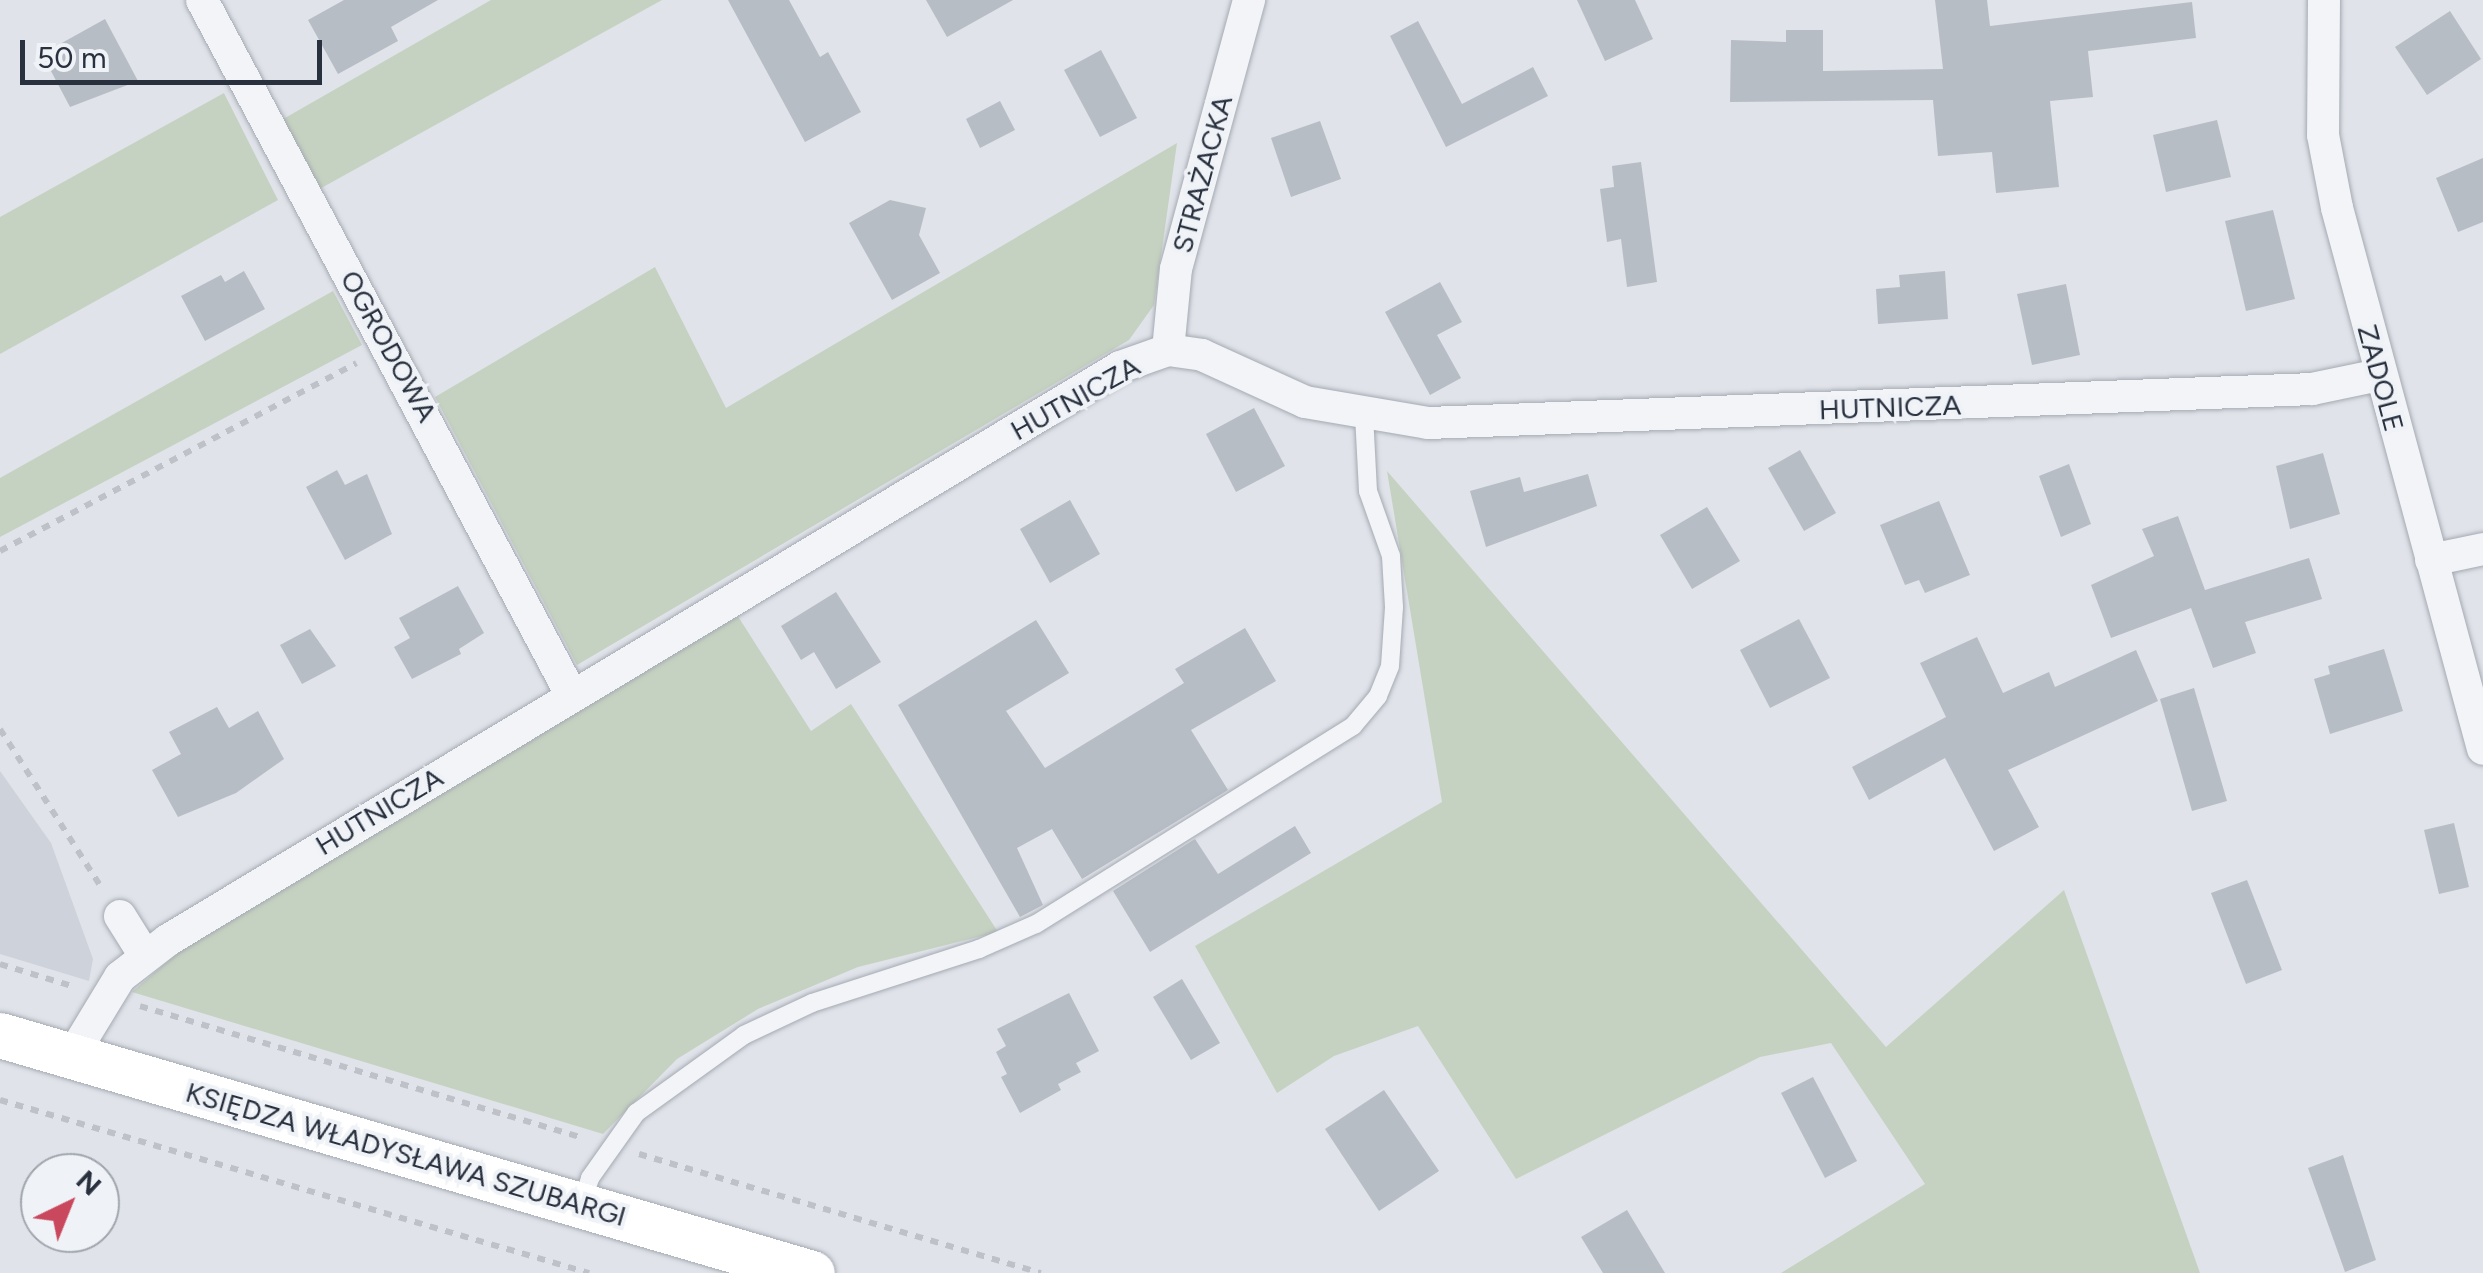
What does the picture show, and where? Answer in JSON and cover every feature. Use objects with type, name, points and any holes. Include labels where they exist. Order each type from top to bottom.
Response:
[{"type":"street","name":"OGRODOWA","points":[[202,0],[391,346],[571,694]]},
{"type":"street","name":"STRAŻACKA","points":[[1168,350],[1176,269],[1249,0]]},
{"type":"street","name":"ZADOLE","points":[[2324,0],[2324,135],[2379,375],[2483,749]]},
{"type":"street","name":"HUTNICZA","points":[[72,1056],[106,996],[145,956],[571,694],[1120,367],[1168,350],[1202,355],[1305,402],[1428,423],[2312,389],[2379,375]]},
{"type":"street","points":[[2432,560],[2483,549]]},
{"type":"street","points":[[120,916],[145,956]]},
{"type":"street","name":"KSIĘDZA WŁADYSŁAWA SZUBARGI","points":[[0,1035],[786,1270]]},
{"type":"lane","points":[[580,1206],[610,1146],[661,1093],[744,1035],[812,1003],[980,950],[1036,924],[1353,726],[1378,696],[1390,666],[1394,607],[1390,556],[1366,473],[1364,415]]},
{"type":"path","points":[[0,551],[391,346]]},
{"type":"path","points":[[0,729],[120,916]]},
{"type":"path","points":[[0,964],[1041,1273]]},
{"type":"path","points":[[0,1100],[589,1273]]},
{"type":"shaded area","points":[[0,771],[51,843],[93,959],[89,981],[0,954]]},
{"type":"green space","points":[[491,0],[662,0],[314,192],[278,122]]},
{"type":"green space","points":[[224,93],[278,200],[0,354],[0,217]]},
{"type":"green space","points":[[1177,143],[1154,305],[1129,340],[577,665],[435,397],[655,267],[726,408]]},
{"type":"green space","points":[[333,291],[362,345],[0,537],[0,478]]},
{"type":"green space","points":[[1387,471],[1886,1047],[2064,890],[2200,1273],[1781,1273],[1925,1184],[1831,1043],[1760,1057],[1516,1179],[1418,1026],[1334,1056],[1277,1093],[1195,946],[1442,802]]},
{"type":"green space","points":[[734,610],[811,731],[851,704],[998,932],[858,967],[758,1009],[677,1059],[603,1134],[132,992],[182,949]]},
{"type":"building","points":[[344,0],[438,0],[391,27],[398,41],[338,74],[308,20]]},
{"type":"building","points":[[728,0],[789,0],[820,57],[828,52],[861,112],[805,142]]},
{"type":"building","points":[[926,0],[1013,0],[947,37]]},
{"type":"building","points":[[1577,0],[1635,0],[1653,39],[1605,61]]},
{"type":"building","points":[[1935,0],[1987,0],[1990,26],[2192,2],[2196,38],[2088,51],[2093,97],[2050,101],[2059,187],[1996,193],[1992,152],[1938,156],[1933,100],[1730,102],[1731,40],[1786,42],[1786,30],[1823,30],[1823,71],[1943,69]]},
{"type":"building","points":[[2450,11],[2481,59],[2427,95],[2395,47]]},
{"type":"building","points":[[105,19],[138,81],[70,107],[42,54]]},
{"type":"building","points":[[1418,21],[1462,104],[1533,67],[1548,96],[1446,147],[1390,36]]},
{"type":"building","points":[[1101,50],[1137,118],[1100,137],[1064,70]]},
{"type":"building","points":[[1000,101],[1015,130],[980,148],[966,119]]},
{"type":"building","points":[[2217,120],[2231,177],[2166,192],[2153,135]]},
{"type":"building","points":[[1320,121],[1341,179],[1291,197],[1271,138]]},
{"type":"building","points":[[2483,158],[2483,222],[2458,232],[2436,178]]},
{"type":"building","points":[[1641,162],[1657,282],[1627,287],[1621,239],[1607,242],[1600,189],[1614,187],[1612,166]]},
{"type":"building","points":[[890,200],[926,208],[919,235],[940,273],[892,300],[849,223]]},
{"type":"building","points":[[2273,210],[2295,299],[2246,311],[2225,221]]},
{"type":"building","points":[[244,271],[265,309],[205,341],[181,296],[221,275],[225,282]]},
{"type":"building","points":[[1945,271],[1948,319],[1878,324],[1876,289],[1900,287],[1899,275]]},
{"type":"building","points":[[1440,282],[1462,322],[1437,335],[1461,378],[1430,395],[1385,312]]},
{"type":"building","points":[[2066,284],[2080,355],[2032,365],[2017,294]]},
{"type":"building","points":[[1254,408],[1285,466],[1236,492],[1206,434]]},
{"type":"building","points":[[1800,450],[1836,513],[1804,531],[1768,468]]},
{"type":"building","points":[[2323,453],[2340,514],[2290,529],[2276,466]]},
{"type":"building","points":[[2069,464],[2091,524],[2061,537],[2039,476]]},
{"type":"building","points":[[337,470],[345,485],[367,474],[392,534],[345,560],[306,487]]},
{"type":"building","points":[[1588,474],[1597,506],[1486,547],[1470,491],[1520,477],[1524,492]]},
{"type":"building","points":[[1070,500],[1100,554],[1050,583],[1020,529]]},
{"type":"building","points":[[1939,501],[1970,575],[1925,593],[1919,580],[1905,585],[1880,525]]},
{"type":"building","points":[[1707,507],[1740,561],[1692,589],[1660,535]]},
{"type":"building","points":[[2178,516],[2205,590],[2309,558],[2322,599],[2245,622],[2256,653],[2213,668],[2191,608],[2111,638],[2091,585],[2154,556],[2142,529]]},
{"type":"building","points":[[458,586],[484,633],[459,649],[461,654],[412,679],[394,647],[410,638],[399,618]]},
{"type":"building","points":[[836,592],[881,662],[836,689],[814,652],[801,660],[781,626]]},
{"type":"building","points":[[1799,619],[1830,678],[1770,708],[1740,650]]},
{"type":"building","points":[[1036,620],[1069,673],[1006,711],[1045,768],[1184,683],[1175,669],[1245,628],[1276,681],[1191,730],[1228,790],[1082,879],[1052,829],[1017,848],[1043,905],[1020,917],[898,705]]},
{"type":"building","points":[[310,629],[336,666],[302,684],[280,645]]},
{"type":"building","points":[[1977,637],[2003,693],[2049,672],[2055,687],[2136,650],[2158,701],[2008,770],[2039,827],[1994,851],[1945,758],[1869,800],[1852,767],[1946,717],[1920,663]]},
{"type":"building","points":[[2384,649],[2403,711],[2330,734],[2314,679],[2330,674],[2328,666]]},
{"type":"building","points":[[2194,688],[2227,801],[2192,811],[2160,699]]},
{"type":"building","points":[[217,707],[229,728],[258,711],[284,759],[236,793],[178,817],[152,770],[181,754],[169,732]]},
{"type":"building","points":[[2454,823],[2469,887],[2439,894],[2424,830]]},
{"type":"building","points":[[1295,826],[1311,853],[1150,952],[1113,891],[1195,839],[1218,874]]},
{"type":"building","points":[[2247,880],[2282,970],[2246,984],[2211,893]]},
{"type":"building","points":[[1182,979],[1220,1043],[1191,1060],[1153,997]]},
{"type":"building","points":[[1069,993],[1099,1051],[1076,1063],[1081,1072],[1058,1084],[1061,1090],[1020,1113],[1001,1077],[1007,1074],[996,1052],[1006,1046],[997,1029]]},
{"type":"building","points":[[1813,1077],[1857,1161],[1825,1178],[1781,1093]]},
{"type":"building","points":[[1384,1090],[1439,1171],[1379,1211],[1325,1129]]},
{"type":"building","points":[[2343,1155],[2376,1260],[2345,1272],[2308,1168]]},
{"type":"building","points":[[1627,1210],[1665,1273],[1603,1273],[1581,1237]]}]
